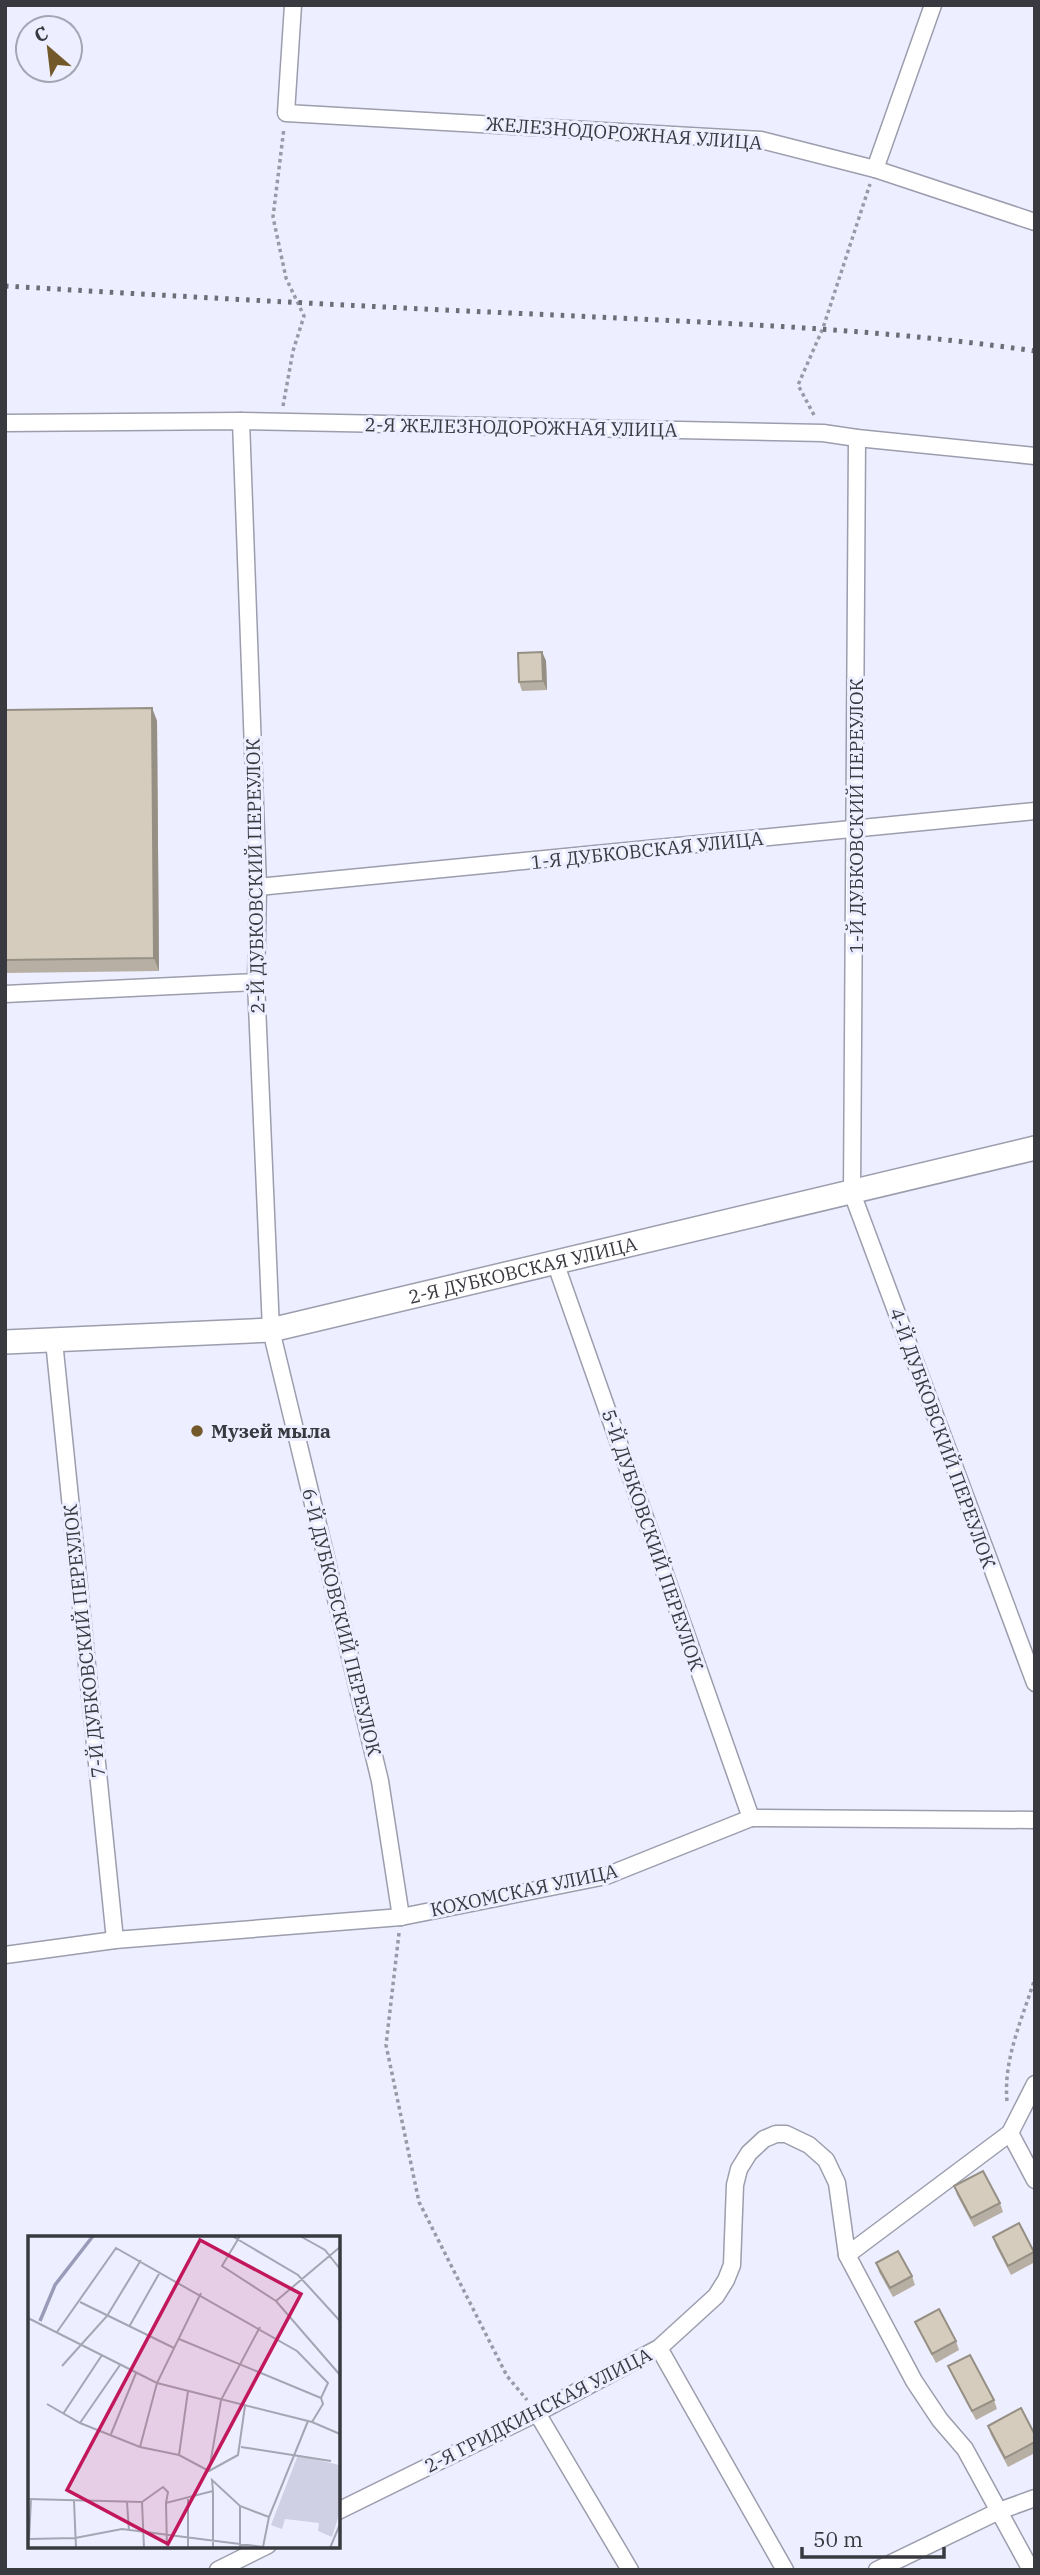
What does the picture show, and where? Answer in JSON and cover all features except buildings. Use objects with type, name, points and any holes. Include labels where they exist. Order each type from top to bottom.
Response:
[{"type":"main road","name":"2-Я ДУБКОВСКАЯ УЛИЦА","points":[[5,1342],[271,1330],[1035,1148]]},
{"type":"street","points":[[286,113],[293,5]]},
{"type":"street","points":[[875,169],[933,5]]},
{"type":"street","name":"ЖЕЛЕЗНОДОРОЖНАЯ УЛИЦА","points":[[286,113],[761,140],[875,169],[1035,222]]},
{"type":"street","name":"2-Я ЖЕЛЕЗНОДОРОЖНАЯ УЛИЦА","points":[[5,423],[241,421],[823,433],[1035,456]]},
{"type":"street","name":"2-Й ДУБКОВСКИЙ ПЕРЕУЛОК","points":[[241,421],[258,887],[256,982],[271,1330]]},
{"type":"street","name":"1-Й ДУБКОВСКИЙ ПЕРЕУЛОК","points":[[852,1193],[857,438]]},
{"type":"street","name":"1-Я ДУБКОВСКАЯ УЛИЦА","points":[[258,887],[1035,811]]},
{"type":"street","points":[[5,995],[256,982]]},
{"type":"street","name":"4-Й ДУБКОВСКИЙ ПЕРЕУЛОК","points":[[852,1193],[1035,1683]]},
{"type":"street","name":"5-Й ДУБКОВСКИЙ ПЕРЕУЛОК","points":[[555,1262],[751,1818]]},
{"type":"street","name":"6-Й ДУБКОВСКИЙ ПЕРЕУЛОК","points":[[271,1330],[380,1781],[401,1917]]},
{"type":"street","name":"7-Й ДУБКОВСКИЙ ПЕРЕУЛОК","points":[[54,1341],[115,1940]]},
{"type":"street","name":"КОХОМСКАЯ УЛИЦА","points":[[5,1955],[115,1940],[401,1917],[606,1876],[751,1818],[1035,1820]]},
{"type":"street","points":[[1031,2570],[965,2449],[940,2420],[915,2381],[847,2255],[1010,2133],[1035,2084]]},
{"type":"street","points":[[1010,2133],[1035,2180]]},
{"type":"street","name":"2-Я ГРИДКИНСКАЯ УЛИЦА","points":[[340,2510],[537,2413],[659,2348],[716,2295],[726,2280],[733,2264],[735,2185],[739,2169],[749,2153],[764,2138],[786,2134],[809,2145],[826,2160],[837,2183],[847,2255]]},
{"type":"street","points":[[659,2348],[785,2570]]},
{"type":"street","points":[[537,2413],[631,2570]]},
{"type":"street","points":[[877,2570],[999,2511],[1035,2498]]},
{"type":"street","points":[[218,2570],[264,2547]]},
{"type":"path","points":[[281,422],[293,351],[304,316],[286,278],[273,217],[286,113]]},
{"type":"path","points":[[823,433],[798,385],[823,328],[875,169]]},
{"type":"path","points":[[401,1917],[386,2045],[419,2202],[507,2376],[537,2413]]},
{"type":"path","points":[[1010,2133],[1006,2086],[1012,2049],[1035,1978]]},
{"type":"railway","points":[[5,286],[795,327],[1035,351]]},
{"type":"place","name":"Музей мыла","points":[[197,1431]]}]
